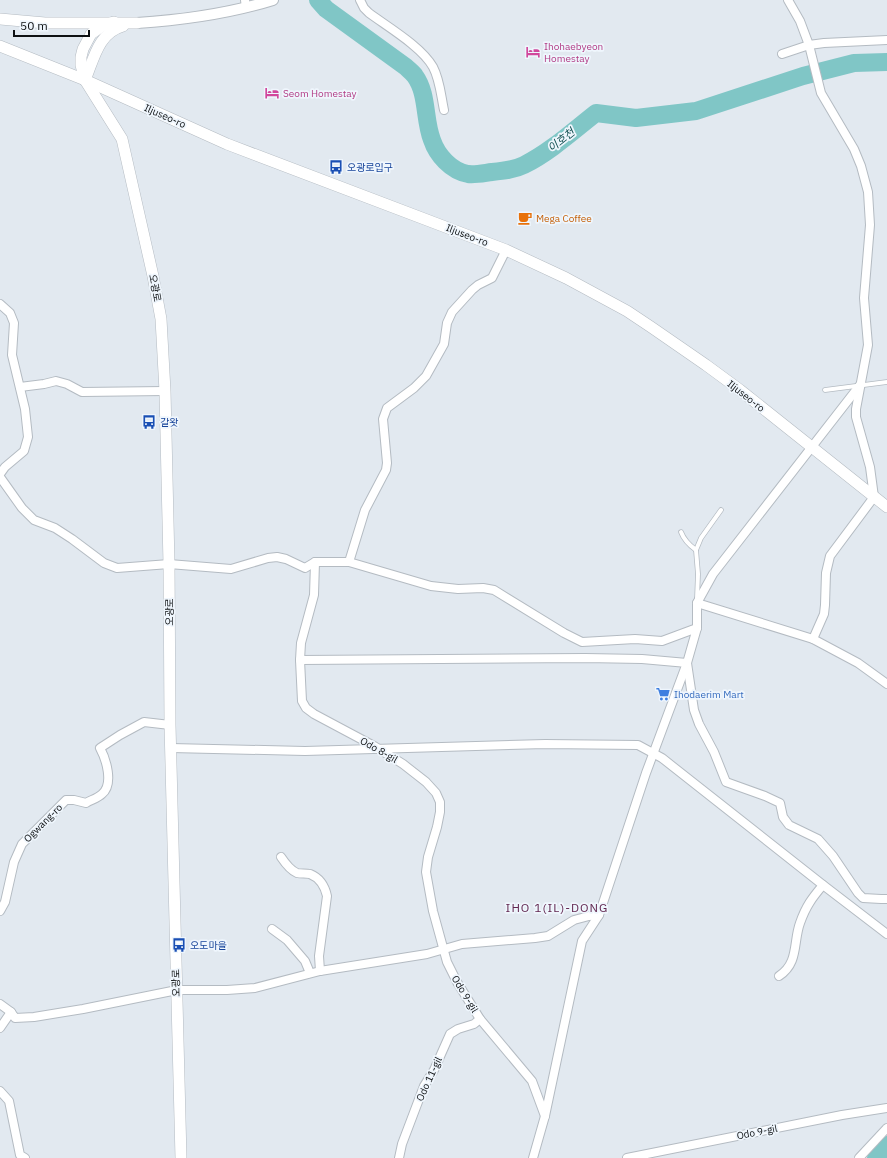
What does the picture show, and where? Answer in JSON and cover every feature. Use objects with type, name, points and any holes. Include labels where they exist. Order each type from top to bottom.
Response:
[{"type":"main road","points":[[0,19],[44,22],[137,23]]},
{"type":"main road","points":[[85,80],[81,65],[81,57],[86,41],[96,30],[102,26],[114,22]]},
{"type":"main road","points":[[85,80],[101,42],[107,34],[116,28],[137,23]]},
{"type":"main road","name":"Iljuseo-ro","points":[[0,46],[85,80],[227,144],[506,250],[590,291],[651,327],[740,390],[887,507]]},
{"type":"main road","name":"오광로","points":[[85,80],[122,139],[153,276],[161,319],[165,391],[169,564],[170,725],[180,1158]]},
{"type":"street","points":[[137,23],[196,18],[245,4],[273,0]]},
{"type":"street","points":[[360,0],[364,8],[369,13],[413,46],[429,61],[437,75],[444,110]]},
{"type":"street","points":[[788,0],[800,21],[810,48],[821,92],[854,149],[861,166],[868,192],[870,225],[864,298],[868,345],[856,400],[856,417],[870,467],[874,497],[830,556],[826,573],[824,614],[813,638]]},
{"type":"street","points":[[782,54],[840,42],[887,40]]},
{"type":"street","points":[[349,562],[366,510],[386,470],[387,463],[383,419],[384,413],[391,404],[414,388],[426,376],[444,344],[447,322],[452,312],[472,290],[478,285],[492,278],[506,250]]},
{"type":"street","points":[[0,304],[10,313],[14,323],[12,355],[25,409],[28,437],[24,451],[5,467],[0,474]]},
{"type":"street","points":[[20,386],[44,384],[56,381],[67,384],[82,392],[165,391]]},
{"type":"street","points":[[533,1158],[545,1116],[582,941],[599,915],[654,753],[687,663],[697,628],[696,603],[713,574],[860,385]]},
{"type":"street","points":[[0,477],[22,508],[34,520],[55,528],[104,563],[117,568],[169,564],[231,569],[268,558],[286,559],[305,568],[315,562],[349,562],[431,586],[483,588],[494,590],[564,633],[582,642],[635,639],[662,641],[697,628]]},
{"type":"street","name":"Odo 8-gil","points":[[315,562],[314,595],[301,643],[300,660],[302,701],[306,708],[314,714],[378,748],[403,764],[426,782],[436,793],[440,802],[438,827],[428,857],[426,872],[433,911],[444,949]]},
{"type":"street","points":[[696,603],[813,638],[858,663],[887,684]]},
{"type":"street","points":[[300,660],[585,658],[642,659],[687,663]]},
{"type":"street","points":[[687,663],[694,710],[699,724],[714,752],[726,782],[780,803],[783,817],[789,825],[818,839],[833,856],[858,893],[864,898],[887,898]]},
{"type":"street","name":"Ogwang-ro","points":[[0,911],[4,902],[14,862],[22,844],[66,800],[86,803],[104,793],[107,784],[108,772],[105,758],[100,748],[144,722],[170,725]]},
{"type":"street","points":[[171,748],[306,751],[545,744],[638,744],[662,758],[887,934]]},
{"type":"street","points":[[281,857],[290,868],[297,873],[310,874],[322,883],[325,889],[327,896],[320,956],[320,971]]},
{"type":"street","points":[[779,976],[794,959],[800,925],[808,904],[823,885]]},
{"type":"street","points":[[854,908],[862,896]]},
{"type":"street","points":[[0,1004],[11,1012],[15,1018],[34,1017],[83,1009],[176,990],[227,990],[255,988],[310,973],[427,954],[462,944],[548,936],[574,920],[599,915]]},
{"type":"street","points":[[272,929],[287,940],[305,961],[310,973]]},
{"type":"street","name":"Odo 9-gil","points":[[444,949],[447,962],[457,982],[480,1019],[532,1081],[545,1116]]},
{"type":"street","points":[[0,1028],[11,1012]]},
{"type":"street","name":"Odo 11-gil","points":[[399,1158],[402,1144],[424,1086],[434,1070],[450,1034],[458,1029],[474,1024],[480,1019]]},
{"type":"street","points":[[0,1091],[9,1101],[20,1155],[25,1158]]},
{"type":"street","name":"Odo 9-gil","points":[[627,1158],[842,1114],[887,1108]]},
{"type":"street","points":[[859,1158],[887,1128]]},
{"type":"lane","points":[[826,390],[887,382]]},
{"type":"lane","points":[[696,603],[698,574],[695,557],[696,550],[701,538],[721,510]]},
{"type":"lane","points":[[681,532],[683,538],[688,544],[696,550]]},
{"type":"waterway","name":"이호천","points":[[318,0],[326,9],[406,67],[414,75],[422,91],[434,146],[441,157],[450,166],[456,170],[468,174],[504,171],[524,165],[552,148],[596,113],[636,118],[696,111],[803,76],[854,63],[887,62]]},
{"type":"waterway","name":"이호천","points":[[876,1158],[887,1145]]},
{"type":"place","name":"Ihohaebyeon Homestay","points":[[533,52]]},
{"type":"place","name":"Seom Homestay","points":[[272,93]]},
{"type":"place","name":"오광로입구","points":[[336,167]]},
{"type":"place","name":"Mega Coffee","points":[[525,218]]},
{"type":"place","name":"갈왓","points":[[149,422]]},
{"type":"place","name":"Ihodaerim Mart","points":[[663,694]]},
{"type":"place","name":"오도마을","points":[[179,945]]},
{"type":"district","name":"IHO 1(IL)-DONG","points":[[557,907]]}]
